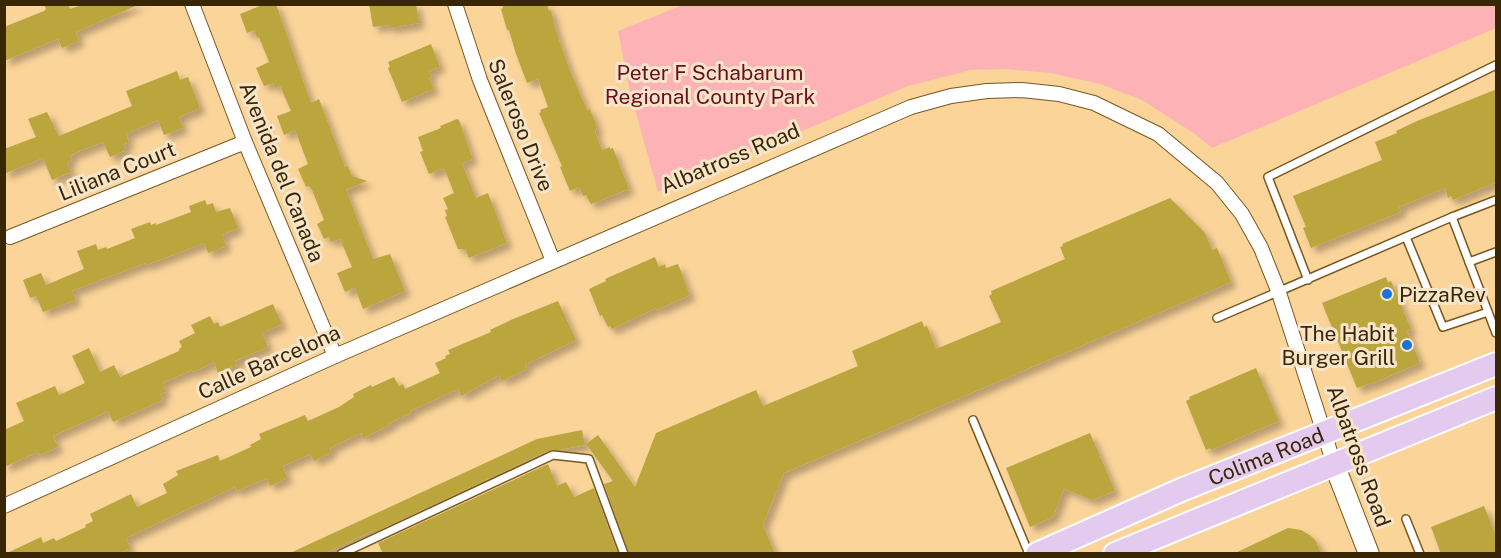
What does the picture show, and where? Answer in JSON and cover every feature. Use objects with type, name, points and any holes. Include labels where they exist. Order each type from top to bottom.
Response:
[{"type":"main road","name":"Colima Road","points":[[1037,554],[1181,490],[1497,364]]},
{"type":"main road","name":"Colima Road","points":[[1124,552],[1497,398]]},
{"type":"street","name":"Avenida del Canada","points":[[192,4],[245,142],[334,356]]},
{"type":"street","name":"Saleroso Drive","points":[[455,4],[480,80],[552,261]]},
{"type":"street","name":"Albatross Road","points":[[552,261],[911,107],[960,94],[1022,90],[1059,94],[1094,103],[1158,134],[1217,183],[1242,214],[1261,249],[1279,293],[1323,433],[1370,554]]},
{"type":"street","name":"Liliana Court","points":[[7,238],[245,142]]},
{"type":"street","name":"Calle Barcelona","points":[[4,506],[334,356],[552,261]]},
{"type":"lane","points":[[1308,280],[1268,177],[1497,65]]},
{"type":"lane","points":[[1217,318],[1452,217],[1497,200]]},
{"type":"lane","points":[[1452,217],[1497,333]]},
{"type":"lane","points":[[1406,237],[1443,327],[1488,312]]},
{"type":"lane","points":[[1469,262],[1497,252]]},
{"type":"lane","points":[[973,420],[1029,554]]},
{"type":"lane","points":[[341,554],[553,455],[589,459],[624,554]]},
{"type":"lane","points":[[1406,519],[1420,554]]},
{"type":"green space","name":"Peter F Schabarum Regional County Park","points":[[1496,4],[1496,28],[1212,148],[1195,134],[1142,100],[1100,84],[1051,73],[1005,69],[971,70],[908,86],[658,192],[630,92],[618,31],[683,5]]},
{"type":"building","points":[[44,4],[68,4],[70,9],[85,4],[140,4],[76,32],[79,41],[62,48],[58,39],[4,61],[4,27],[44,11],[46,9]]},
{"type":"building","points":[[265,4],[276,4],[311,103],[319,99],[345,167],[348,166],[352,176],[367,181],[346,190],[373,259],[390,254],[405,291],[363,309],[355,288],[345,292],[337,273],[352,267],[340,239],[331,242],[329,237],[324,239],[317,224],[324,220],[312,190],[309,186],[306,187],[298,169],[308,164],[295,130],[284,135],[277,116],[291,111],[280,86],[275,88],[273,83],[264,86],[256,68],[269,62],[259,37],[257,38],[254,30],[247,33],[240,14]]},
{"type":"building","points":[[369,4],[416,4],[419,23],[389,28],[389,25],[373,27]]},
{"type":"building","points":[[502,4],[547,4],[549,11],[551,10],[569,68],[597,127],[595,132],[602,150],[613,148],[629,189],[591,204],[586,195],[583,196],[579,187],[570,191],[539,113],[540,110],[548,107],[538,79],[527,83],[509,30],[507,30],[501,9]]},
{"type":"building","points":[[431,44],[440,67],[429,71],[432,77],[429,78],[434,89],[402,102],[388,68],[390,67],[388,62]]},
{"type":"building","points":[[177,71],[180,80],[188,77],[200,108],[179,117],[183,128],[164,135],[158,120],[126,134],[129,142],[124,144],[126,150],[110,157],[103,142],[70,155],[72,160],[67,162],[71,172],[52,180],[43,158],[4,174],[4,149],[36,137],[28,119],[47,112],[59,136],[132,106],[126,91]]},
{"type":"building","points":[[1497,89],[1497,182],[1453,200],[1451,196],[1448,198],[1445,188],[1399,207],[1401,212],[1311,248],[1303,228],[1306,227],[1293,196],[1382,160],[1375,142],[1417,121]]},
{"type":"building","points":[[457,119],[472,157],[471,160],[462,163],[476,198],[488,193],[507,243],[469,258],[465,249],[458,249],[445,217],[447,216],[445,210],[448,209],[443,198],[454,193],[444,168],[429,174],[420,152],[423,151],[418,137]]},
{"type":"building","points":[[1170,198],[1205,233],[1212,250],[1217,248],[1231,282],[784,473],[763,525],[775,554],[629,554],[604,484],[613,481],[586,444],[598,435],[635,487],[656,433],[756,390],[763,406],[858,366],[852,351],[922,321],[924,327],[927,326],[936,349],[1001,322],[989,296],[992,294],[991,291],[1065,259],[1060,247],[1063,246],[1062,244]]},
{"type":"building","points":[[205,200],[207,205],[213,203],[216,212],[230,208],[238,228],[222,235],[226,246],[208,253],[204,243],[146,265],[145,263],[72,291],[76,300],[43,312],[36,296],[30,298],[23,280],[41,273],[46,285],[84,269],[77,251],[96,244],[98,250],[106,247],[107,249],[135,238],[131,229],[150,222],[151,225],[156,223],[156,225],[191,212],[189,206]]},
{"type":"building","points":[[655,257],[659,267],[665,264],[666,268],[678,264],[690,295],[612,329],[608,327],[602,315],[600,316],[589,289],[606,281],[605,279]]},
{"type":"building","points":[[1386,277],[1388,282],[1391,281],[1411,329],[1407,331],[1420,363],[1357,388],[1322,303]]},
{"type":"building","points":[[558,301],[576,340],[525,365],[527,369],[502,381],[499,375],[461,396],[458,389],[410,411],[411,413],[363,438],[361,433],[330,448],[331,452],[314,461],[310,454],[283,466],[287,478],[270,486],[267,478],[237,491],[235,487],[126,538],[130,548],[117,554],[5,554],[41,537],[43,543],[54,538],[56,541],[86,527],[85,525],[93,521],[90,514],[131,494],[137,507],[167,493],[163,484],[178,475],[176,471],[218,455],[220,461],[251,447],[250,445],[261,439],[259,434],[305,415],[308,421],[339,407],[354,397],[353,394],[371,385],[372,387],[394,377],[399,386],[403,384],[405,389],[440,373],[435,363],[450,354],[448,350],[491,332],[490,330],[513,319]]},
{"type":"building","points":[[273,304],[282,324],[262,333],[268,347],[235,361],[237,365],[218,373],[214,362],[162,383],[166,392],[160,394],[163,400],[113,422],[108,411],[53,436],[58,447],[40,455],[38,452],[4,467],[4,430],[24,421],[16,403],[55,386],[59,395],[85,383],[72,356],[89,348],[100,372],[114,365],[120,377],[179,351],[182,347],[179,341],[195,333],[191,325],[210,316],[214,324],[218,322],[220,327]]},
{"type":"building","points":[[1256,368],[1279,421],[1211,450],[1210,448],[1206,450],[1186,401],[1190,399],[1189,397]]},
{"type":"building","points":[[582,430],[585,445],[543,453],[323,554],[288,554],[537,439]]},
{"type":"building","points":[[1090,433],[1115,491],[1092,500],[1064,489],[1053,517],[1030,527],[1006,468]]},
{"type":"building","points":[[548,464],[557,486],[566,482],[574,497],[594,488],[618,554],[383,554],[378,543]]},
{"type":"building","points":[[1484,506],[1497,538],[1497,554],[1441,554],[1431,527]]},
{"type":"building","points":[[1288,528],[1301,530],[1311,536],[1316,541],[1321,554],[1233,554]]},
{"type":"place","name":"PizzaRev","points":[[1387,294]]},
{"type":"place","name":"The Habit Burger Grill","points":[[1407,345]]}]
